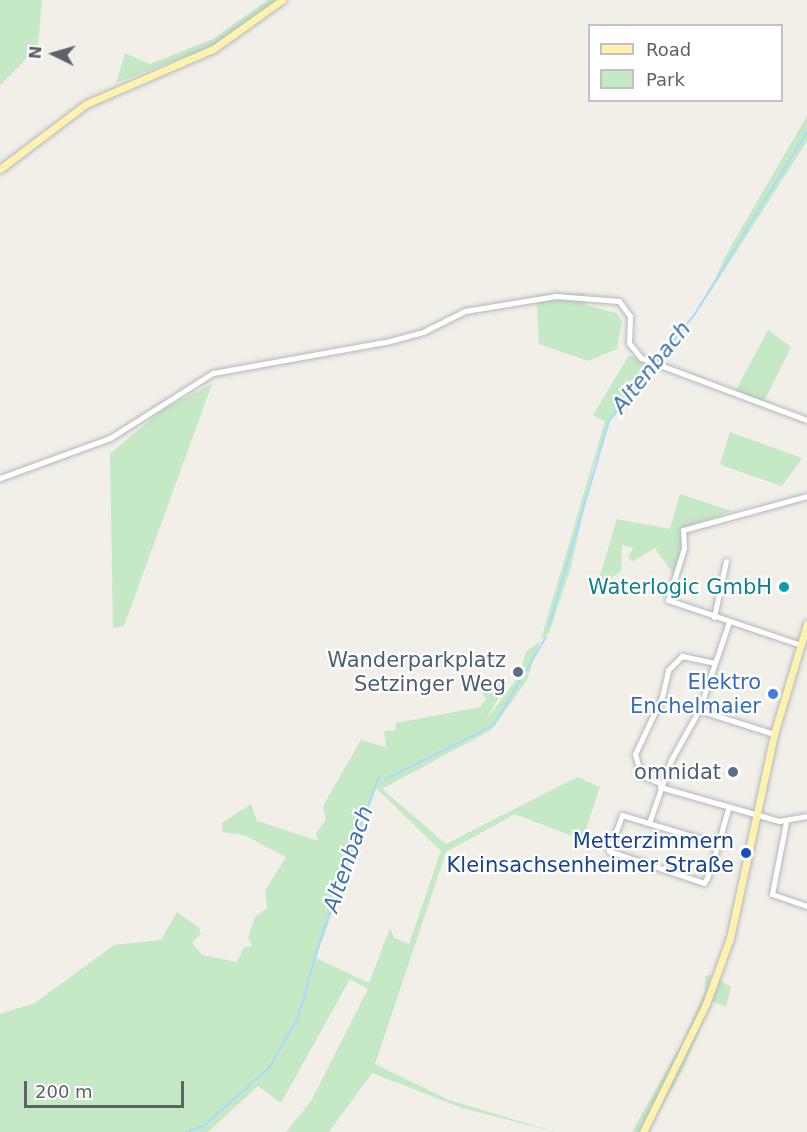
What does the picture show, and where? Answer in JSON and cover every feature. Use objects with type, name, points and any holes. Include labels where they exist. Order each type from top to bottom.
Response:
[{"type":"main road","points":[[0,170],[86,104],[213,49],[282,0]]},
{"type":"main road","points":[[643,1132],[717,974],[759,816],[774,734],[807,624]]},
{"type":"street","points":[[0,478],[110,438],[213,373],[386,342],[494,304],[556,296],[614,299],[630,316],[631,348],[653,362],[807,420]]},
{"type":"street","points":[[801,645],[668,600],[684,548],[682,530],[807,495]]},
{"type":"street","points":[[714,617],[726,561]]},
{"type":"street","points":[[649,823],[661,785],[699,710],[729,622]]},
{"type":"street","points":[[714,663],[684,656],[668,670],[662,698],[636,754],[641,775],[661,785],[728,810],[786,822],[807,816]]},
{"type":"street","points":[[699,710],[774,734]]},
{"type":"street","points":[[718,844],[621,815],[609,853],[702,883],[718,844],[728,810]]},
{"type":"street","points":[[786,822],[772,894],[807,906]]},
{"type":"green space","points":[[0,0],[42,0],[38,47],[0,85]]},
{"type":"green space","points":[[268,0],[278,0],[215,45],[116,83],[125,53],[150,64],[213,39]]},
{"type":"green space","points":[[807,116],[807,141],[706,299],[727,253]]},
{"type":"green space","points":[[586,293],[585,305],[616,313],[622,321],[617,349],[588,361],[539,344],[536,295]]},
{"type":"green space","points":[[768,330],[791,347],[763,403],[735,392]]},
{"type":"green space","points":[[629,355],[655,367],[611,420],[593,468],[571,567],[549,633],[541,639],[605,421],[593,415]]},
{"type":"green space","points":[[212,384],[124,626],[113,628],[110,454],[162,410]]},
{"type":"green space","points":[[730,432],[802,458],[782,486],[729,468],[720,464]]},
{"type":"green space","points":[[680,494],[732,511],[681,529],[683,545],[673,574],[655,548],[632,562],[628,557],[633,548],[622,545],[621,571],[606,582],[599,579],[617,519],[670,529]]},
{"type":"green space","points":[[540,641],[526,682],[491,730],[382,789],[446,844],[577,777],[600,787],[582,840],[515,814],[446,852],[375,1064],[449,1100],[556,1132],[462,1108],[372,1073],[329,1132],[286,1132],[311,1101],[368,989],[350,979],[281,1103],[258,1086],[208,1132],[0,1132],[0,1014],[35,1003],[114,945],[161,940],[177,912],[199,928],[201,934],[192,942],[202,955],[237,962],[244,947],[252,946],[248,937],[255,917],[267,908],[265,891],[286,857],[244,835],[223,832],[222,823],[251,804],[257,821],[318,841],[316,833],[326,820],[323,806],[361,740],[386,747],[384,731],[395,731],[396,723],[480,707],[486,699],[481,690],[502,677],[507,684],[485,721],[519,676],[526,652]],"holes":[[[376,788],[441,851],[409,944],[394,938],[390,928],[369,983],[316,958]]]},
{"type":"green space","points":[[712,975],[701,1008],[640,1132],[632,1132],[683,1041],[705,991],[705,976]]},
{"type":"green space","points":[[721,980],[731,987],[726,1007],[712,1001],[683,1069],[648,1132]]},
{"type":"waterway","name":"Altenbach","points":[[657,362],[695,314],[807,132]]},
{"type":"waterway","name":"Altenbach","points":[[549,626],[609,421],[654,365]]},
{"type":"waterway","name":"Altenbach","points":[[386,779],[494,725],[546,637]]},
{"type":"waterway","name":"Altenbach","points":[[319,943],[379,776]]},
{"type":"waterway","name":"Altenbach","points":[[186,1132],[205,1125],[269,1068],[298,1018],[319,944]]},
{"type":"place","name":"Waterlogic GmbH","points":[[784,587]]},
{"type":"place","name":"Wanderparkplatz Setzinger Weg","points":[[518,672]]},
{"type":"place","name":"Elektro Enchelmaier","points":[[773,694]]},
{"type":"place","name":"omnidat","points":[[733,772]]},
{"type":"place","name":"Metterzimmern Kleinsachsenheimer Straße","points":[[746,853]]}]
